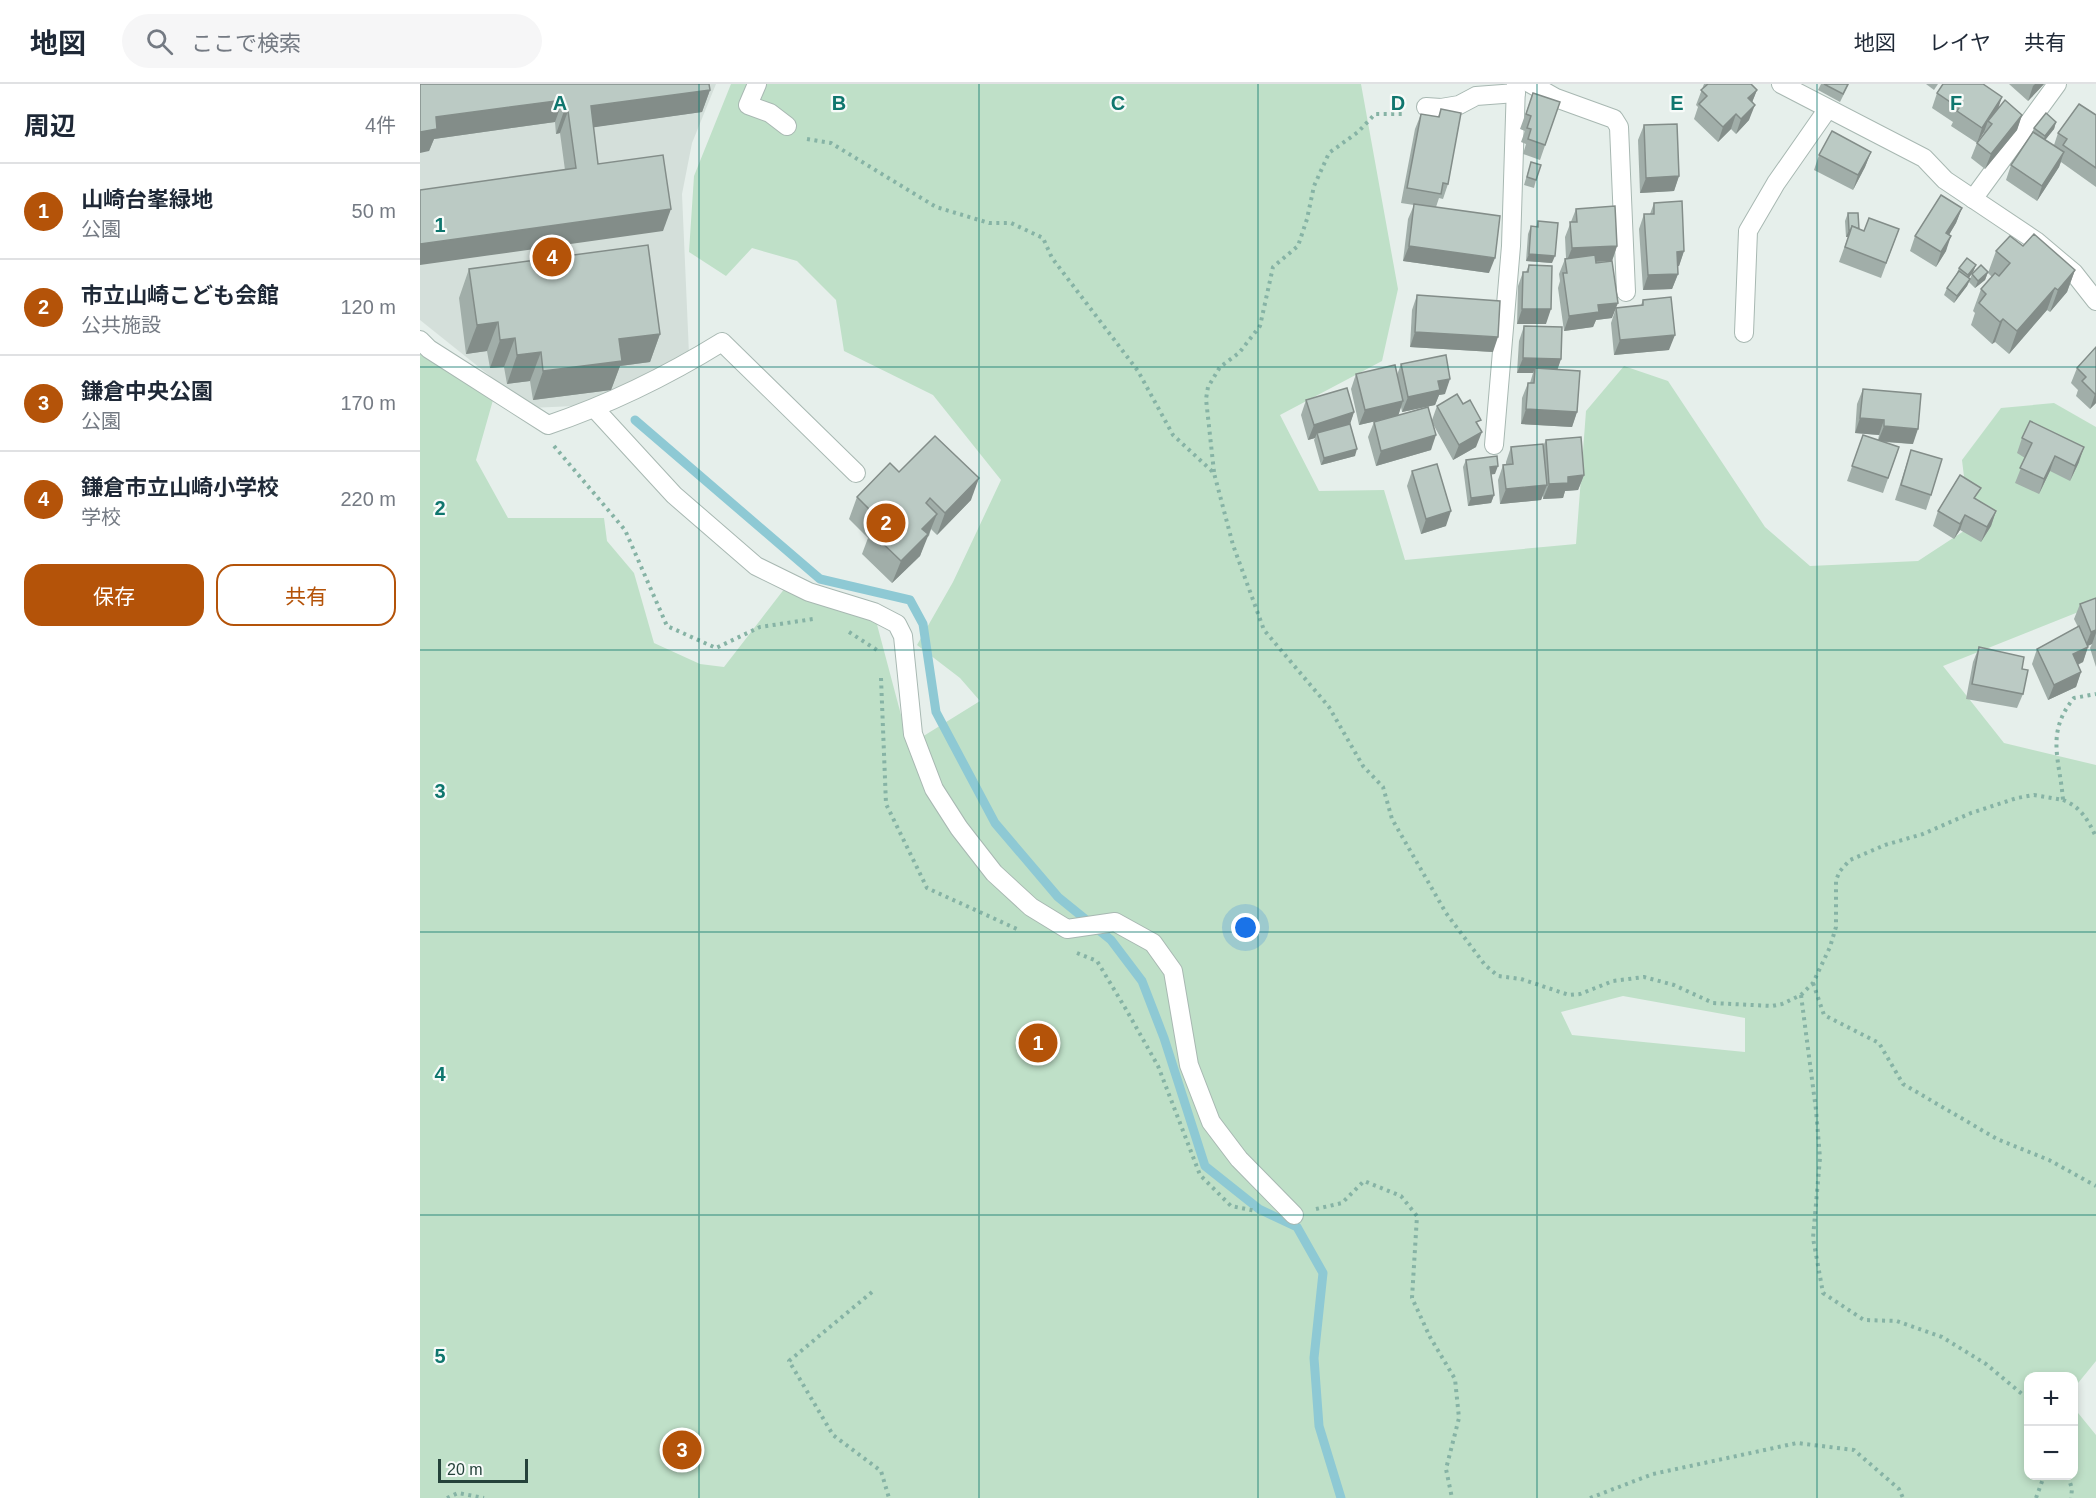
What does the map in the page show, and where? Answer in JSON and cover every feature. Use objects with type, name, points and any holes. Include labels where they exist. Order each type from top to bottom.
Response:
[{"type":"street","points":[[757,84],[748,105],[770,113],[787,126]]},
{"type":"street","points":[[1781,84],[1827,110],[1924,158],[1945,180],[2043,248],[2074,273],[2096,302]]},
{"type":"street","points":[[1973,199],[2057,84]]},
{"type":"street","points":[[1426,107],[1441,108],[1459,105],[1476,96],[1521,87],[1614,119],[1619,127],[1626,292]]},
{"type":"street","points":[[1494,445],[1511,246],[1521,87]]},
{"type":"street","points":[[1744,333],[1748,231],[1776,183],[1827,110]]},
{"type":"street","points":[[420,340],[429,349],[548,424],[595,409],[679,369],[722,342],[856,473]]},
{"type":"street","points":[[595,409],[674,495],[756,566],[809,592],[874,612],[897,624],[903,636],[913,734],[934,789],[959,828],[994,873],[1031,907],[1067,929],[1115,922],[1153,943],[1173,971],[1189,1065],[1211,1122],[1239,1159],[1294,1215]]},
{"type":"path","points":[[1426,107],[1401,116],[1375,114],[1358,132],[1329,153],[1314,186],[1298,246],[1273,267],[1260,326],[1239,353],[1220,367],[1208,387],[1206,399],[1214,473],[1233,545],[1263,630],[1329,707],[1363,766],[1383,788],[1392,819],[1446,913],[1485,965],[1498,976],[1521,979],[1569,995],[1580,994],[1622,979],[1644,977],[1674,985],[1713,1003],[1772,1006],[1801,995],[1813,982],[1830,947],[1836,927],[1836,880],[1840,871],[1850,860],[1885,844],[1923,834],[1971,813],[2034,795],[2063,800],[2075,805],[2085,816],[2096,837]]},
{"type":"path","points":[[787,126],[806,139],[831,143],[936,207],[989,224],[1011,223],[1043,238],[1052,258],[1138,371],[1173,435],[1214,473]]},
{"type":"path","points":[[548,424],[548,439],[625,530],[668,626],[716,648],[760,627],[816,619]]},
{"type":"path","points":[[845,629],[880,652],[880,663]]},
{"type":"path","points":[[880,673],[886,804],[927,888],[1027,933]]},
{"type":"path","points":[[2063,800],[2055,748],[2060,722],[2074,698],[2096,694]]},
{"type":"path","points":[[1067,949],[1097,961],[1158,1066],[1200,1175],[1231,1206],[1279,1216],[1294,1215],[1342,1203],[1364,1181],[1401,1196],[1417,1216],[1412,1298],[1430,1337],[1455,1379],[1459,1418],[1446,1469],[1452,1498]]},
{"type":"path","points":[[1813,982],[1824,1015],[1879,1043],[1903,1084],[1997,1139],[2049,1160],[2096,1186]]},
{"type":"path","points":[[1801,995],[1820,1158],[1813,1238],[1823,1293],[1864,1320],[1897,1321],[1942,1337],[1986,1364],[2024,1396]]},
{"type":"path","points":[[872,1292],[789,1361],[833,1435],[882,1471],[889,1498]]},
{"type":"path","points":[[1590,1498],[1653,1474],[1797,1443],[1854,1450],[1899,1489],[1904,1498]]},
{"type":"path","points":[[2036,1498],[2043,1480]]},
{"type":"path","points":[[2069,1480],[2072,1489],[2071,1498]]},
{"type":"path","points":[[447,1498],[458,1493],[483,1498]]},
{"type":"shaded area","points":[[420,84],[716,84],[692,143],[682,194],[689,354],[630,387],[574,406],[530,408],[420,320]]},
{"type":"green space","points":[[731,84],[1361,84],[1398,289],[1382,361],[1280,415],[1319,491],[1384,490],[1405,560],[1576,544],[1586,411],[1624,366],[1668,381],[1765,527],[1810,566],[1918,561],[1970,527],[1962,460],[2001,408],[2054,403],[2096,427],[2096,605],[1943,666],[2004,743],[2096,765],[2096,1361],[2078,1383],[2078,1372],[2024,1372],[2024,1480],[2078,1480],[2078,1413],[2096,1435],[2096,1498],[420,1498],[420,354],[493,400],[476,460],[508,518],[604,518],[607,541],[634,573],[654,643],[700,664],[724,667],[785,588],[875,617],[909,745],[980,701],[960,678],[917,645],[953,582],[1001,480],[933,395],[844,351],[836,300],[797,261],[752,248],[726,276],[689,252],[694,176]],"holes":[[[1623,996],[1745,1018],[1745,1052],[1572,1035],[1561,1012]]]},
{"type":"building","points":[[420,84],[709,84],[710,90],[591,106],[598,164],[663,155],[671,209],[420,244],[420,190],[576,168],[568,111],[564,111],[563,100],[436,117],[437,129],[420,132]]},
{"type":"building","points":[[1708,84],[1751,84],[1757,90],[1748,98],[1755,105],[1741,119],[1736,114],[1723,127],[1699,104],[1707,96],[1701,90]]},
{"type":"building","points":[[1824,84],[1848,84],[1843,94]]},
{"type":"building","points":[[1943,84],[1983,84],[2002,97],[1982,128],[1957,111],[1959,108],[1937,93]]},
{"type":"building","points":[[1533,93],[1560,102],[1545,145],[1528,139],[1531,129],[1527,128],[1531,116],[1526,114]]},
{"type":"building","points":[[2005,100],[2022,115],[1991,154],[1977,143],[1992,124],[1988,121]]},
{"type":"building","points":[[2079,104],[2096,115],[2096,168],[2063,145],[2067,139],[2058,133]]},
{"type":"building","points":[[1441,109],[1461,113],[1448,184],[1443,183],[1441,194],[1407,188],[1421,114],[1439,117]]},
{"type":"building","points":[[2046,113],[2056,122],[2045,136],[2034,128]]},
{"type":"building","points":[[1677,124],[1679,176],[1646,178],[1644,125]]},
{"type":"building","points":[[1832,131],[1871,152],[1858,175],[1819,155]]},
{"type":"building","points":[[2033,132],[2064,152],[2042,186],[2011,165]]},
{"type":"building","points":[[1531,162],[1541,165],[1536,180],[1527,177]]},
{"type":"building","points":[[1941,195],[1962,208],[1946,233],[1951,236],[1941,252],[1915,236]]},
{"type":"building","points":[[1682,201],[1684,251],[1677,252],[1678,274],[1648,275],[1644,214],[1654,214],[1654,203]]},
{"type":"building","points":[[1414,204],[1500,216],[1495,258],[1409,246]]},
{"type":"building","points":[[1615,206],[1617,246],[1572,248],[1570,222],[1577,222],[1576,209]]},
{"type":"building","points":[[1848,213],[1858,213],[1859,229],[1852,226],[1849,230]]},
{"type":"building","points":[[1869,218],[1899,229],[1886,263],[1845,247],[1852,226],[1864,231]]},
{"type":"building","points":[[1538,221],[1558,223],[1555,256],[1529,254],[1531,226],[1538,227]]},
{"type":"building","points":[[2034,234],[2075,270],[2058,290],[2055,288],[2017,331],[2003,319],[2000,322],[1979,303],[1986,294],[1981,289],[1995,273],[1999,276],[2010,263],[1996,251],[2010,236],[2023,246]]},
{"type":"building","points":[[648,245],[660,334],[619,339],[622,361],[543,371],[541,352],[517,355],[515,338],[500,340],[498,322],[477,325],[469,269]]},
{"type":"building","points":[[1595,255],[1596,263],[1612,261],[1618,303],[1598,305],[1599,312],[1569,316],[1563,273],[1567,273],[1565,259]]},
{"type":"building","points":[[1967,258],[1976,265],[1968,275],[1959,268]]},
{"type":"building","points":[[1529,265],[1552,266],[1551,309],[1522,309],[1523,272],[1528,272]]},
{"type":"building","points":[[1981,265],[1988,272],[1978,281],[1972,274]]},
{"type":"building","points":[[1959,271],[1970,279],[1957,296],[1947,288]]},
{"type":"building","points":[[1417,295],[1500,301],[1498,337],[1415,332]]},
{"type":"building","points":[[1671,297],[1675,335],[1620,340],[1616,308],[1643,305],[1643,300]]},
{"type":"building","points":[[1524,326],[1562,327],[1561,359],[1523,358]]},
{"type":"building","points":[[2096,347],[2095,394],[2082,381],[2086,377],[2077,368]]},
{"type":"building","points":[[1446,355],[1450,379],[1438,381],[1440,390],[1408,397],[1401,364]]},
{"type":"building","points":[[1395,365],[1403,401],[1365,410],[1356,374]]},
{"type":"building","points":[[1535,368],[1580,371],[1577,412],[1526,409],[1528,383],[1534,383]]},
{"type":"building","points":[[1347,388],[1354,412],[1314,425],[1306,400]]},
{"type":"building","points":[[1863,389],[1921,394],[1918,429],[1884,426],[1884,420],[1860,418]]},
{"type":"building","points":[[1457,394],[1463,404],[1470,400],[1481,420],[1476,422],[1482,432],[1459,445],[1437,406]]},
{"type":"building","points":[[1428,407],[1436,435],[1381,451],[1374,422]]},
{"type":"building","points":[[2030,421],[2084,447],[2075,466],[2055,456],[2044,479],[2020,468],[2032,443],[2022,438]]},
{"type":"building","points":[[1350,424],[1357,449],[1324,458],[1317,433]]},
{"type":"building","points":[[1863,435],[1899,447],[1888,478],[1852,466]]},
{"type":"building","points":[[935,436],[979,478],[945,513],[930,498],[926,503],[937,514],[922,529],[928,534],[901,561],[870,531],[881,521],[857,497],[890,463],[899,472]]},
{"type":"building","points":[[1581,437],[1584,475],[1568,477],[1568,483],[1549,484],[1546,440]]},
{"type":"building","points":[[1543,444],[1547,485],[1506,489],[1503,465],[1513,464],[1511,447]]},
{"type":"building","points":[[1911,450],[1942,459],[1931,495],[1901,485]]},
{"type":"building","points":[[1497,456],[1498,466],[1490,467],[1494,495],[1471,498],[1466,460]]},
{"type":"building","points":[[1437,464],[1451,511],[1426,519],[1412,471]]},
{"type":"building","points":[[1960,475],[1981,488],[1974,498],[1996,511],[1987,527],[1965,515],[1960,524],[1938,511]]},
{"type":"building","points":[[2096,598],[2096,630],[2091,632],[2080,604]]},
{"type":"building","points":[[2079,626],[2088,647],[2073,654],[2081,672],[2054,685],[2037,649]]},
{"type":"building","points":[[1979,647],[2024,657],[2022,669],[2028,670],[2023,694],[1972,684]]},
{"type":"waterway","points":[[635,420],[820,579],[910,600],[923,624],[936,712],[995,823],[1058,897],[1111,940],[1142,981],[1164,1038],[1205,1166],[1259,1209],[1297,1227],[1323,1273],[1314,1358],[1319,1426],[1341,1498]]},
{"type":"place","name":"鎌倉市立山崎小学校","points":[[552,257]]},
{"type":"place","name":"市立山崎こども会館","points":[[886,523]]},
{"type":"place","name":"山崎台峯緑地","points":[[1038,1043]]},
{"type":"place","name":"鎌倉中央公園","points":[[682,1450]]}]
